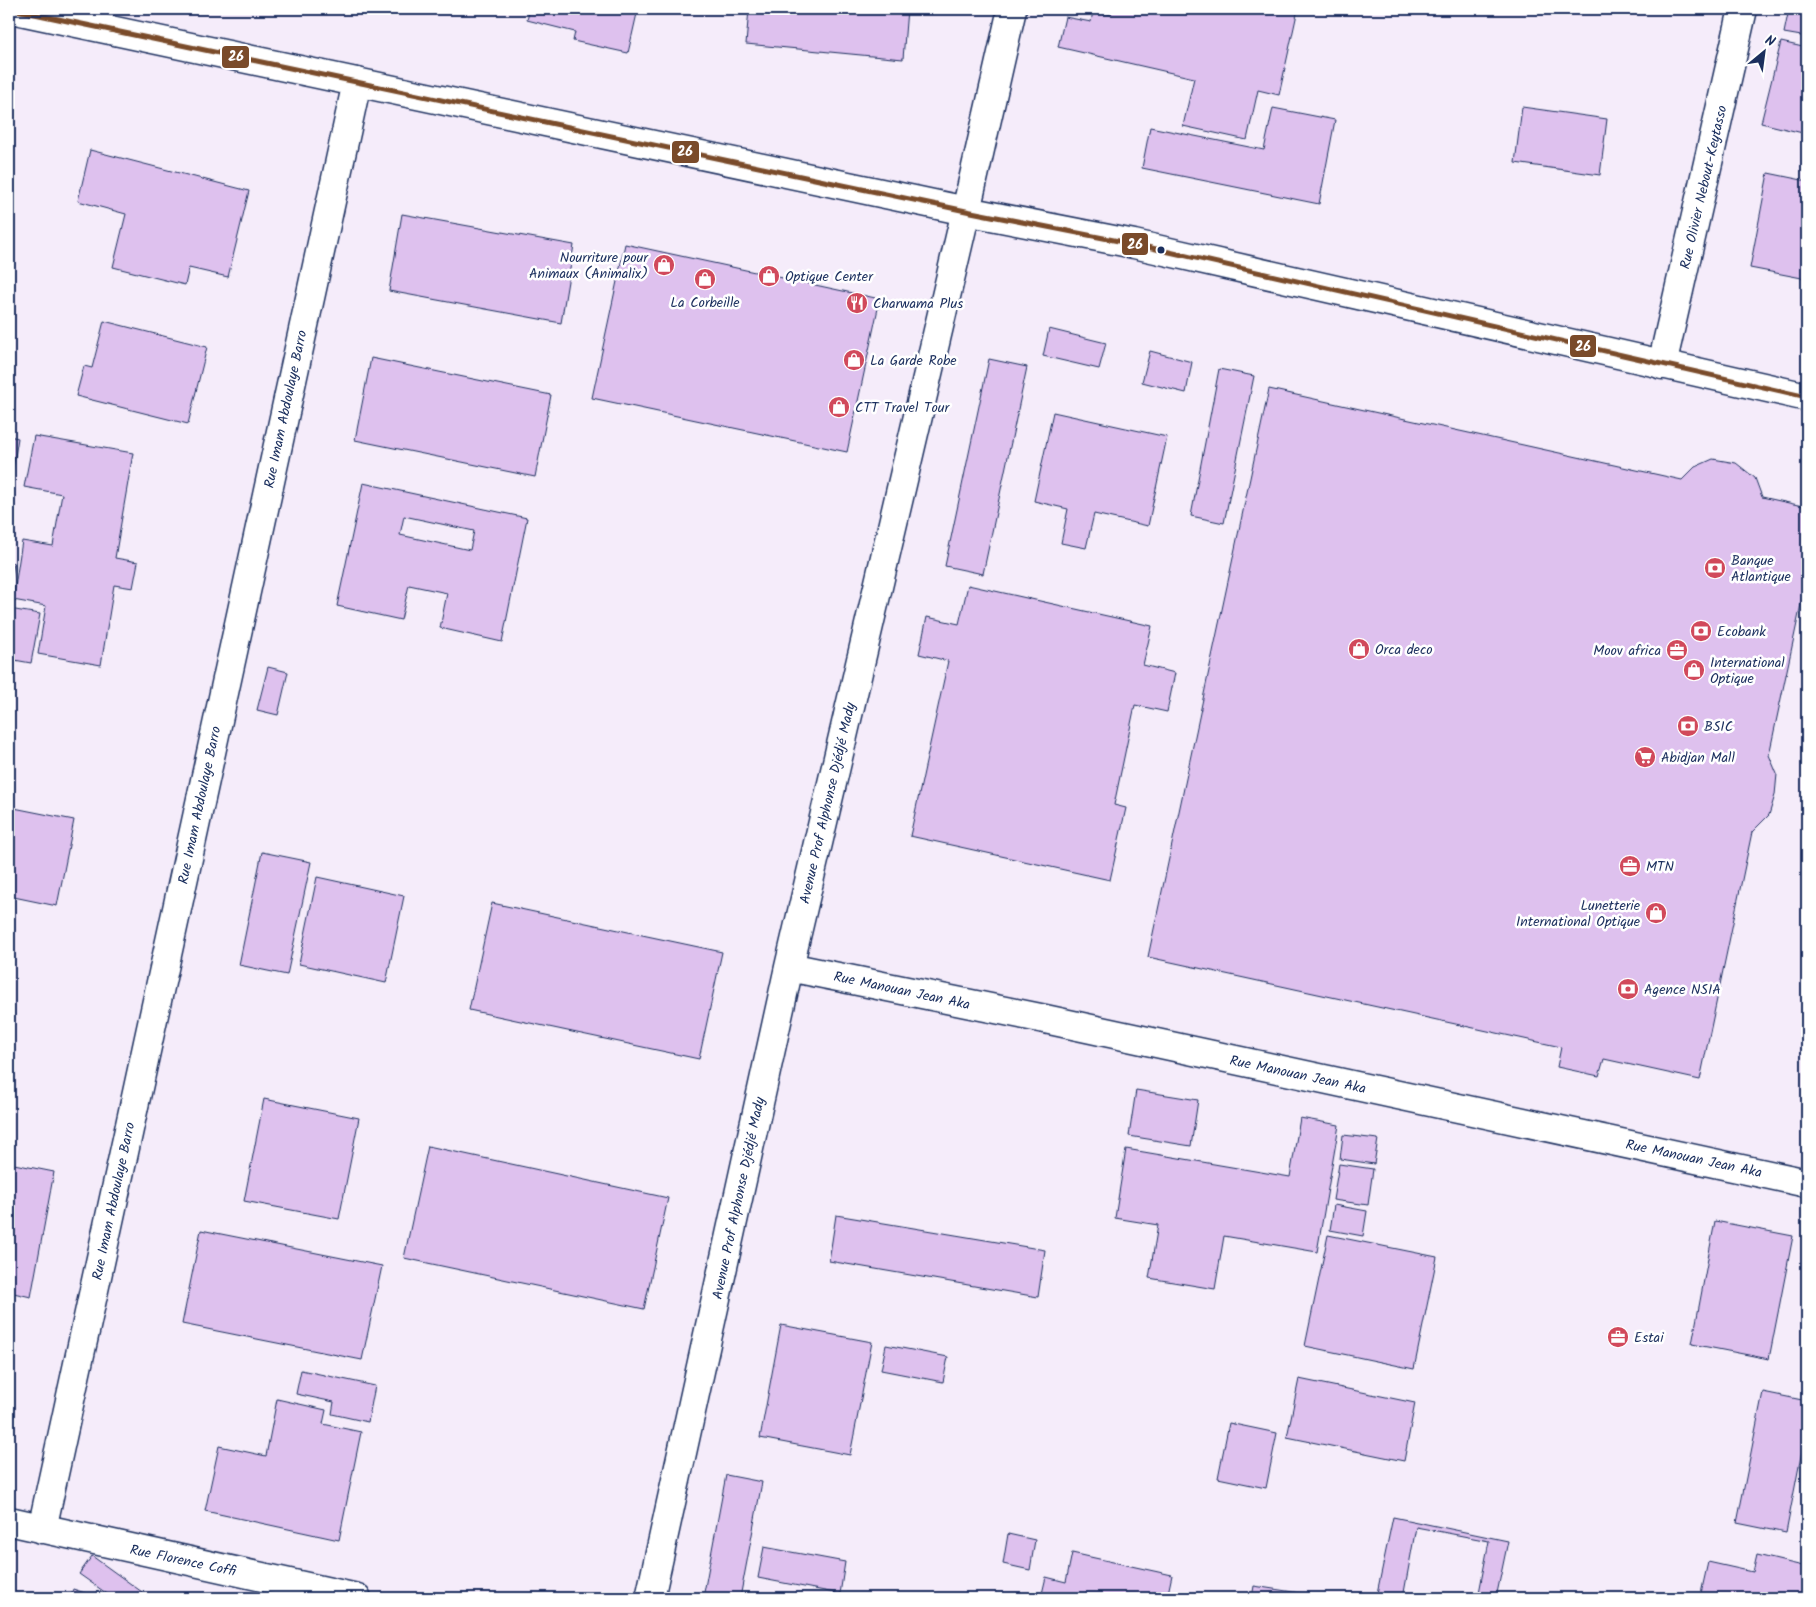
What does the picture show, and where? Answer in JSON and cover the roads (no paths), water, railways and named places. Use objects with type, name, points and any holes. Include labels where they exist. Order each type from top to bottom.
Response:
[{"type":"street","points":[[11,9],[966,211],[1134,244],[1807,397]]},
{"type":"street","name":"Avenue Prof Alphonse Djédjé Mady","points":[[650,1598],[789,967],[1012,9]]},
{"type":"street","name":"Rue Olivier Nebout-Keytasso","points":[[1662,365],[1743,9]]},
{"type":"street","name":"Rue Imam Abdoulaye Barro","points":[[42,1529],[357,82]]},
{"type":"street","name":"Rue Manouan Jean Aka","points":[[789,967],[1045,1019],[1807,1183]]},
{"type":"street","name":"Rue Florence Coffi","points":[[9,1521],[356,1598]]},
{"type":"place","name":"Nourriture pour Animaux (Animalix)","points":[[664,265]]},
{"type":"place","name":"Optique Center","points":[[769,276]]},
{"type":"place","name":"La Corbeille","points":[[705,279]]},
{"type":"place","name":"Charwama Plus","points":[[857,303]]},
{"type":"place","name":"La Garde Robe","points":[[854,360]]},
{"type":"place","name":"CTT Travel Tour","points":[[839,407]]},
{"type":"place","name":"Banque Atlantique","points":[[1715,568]]},
{"type":"place","name":"Ecobank","points":[[1701,631]]},
{"type":"place","name":"Orca deco","points":[[1359,649]]},
{"type":"place","name":"Moov africa","points":[[1677,650]]},
{"type":"place","name":"International Optique","points":[[1694,670]]},
{"type":"place","name":"BSIC","points":[[1688,726]]},
{"type":"place","name":"Abidjan Mall","points":[[1645,757]]},
{"type":"place","name":"MTN","points":[[1630,866]]},
{"type":"place","name":"Lunetterie International Optique","points":[[1656,913]]},
{"type":"place","name":"Agence NSIA","points":[[1628,989]]},
{"type":"place","name":"Estai","points":[[1618,1337]]}]
